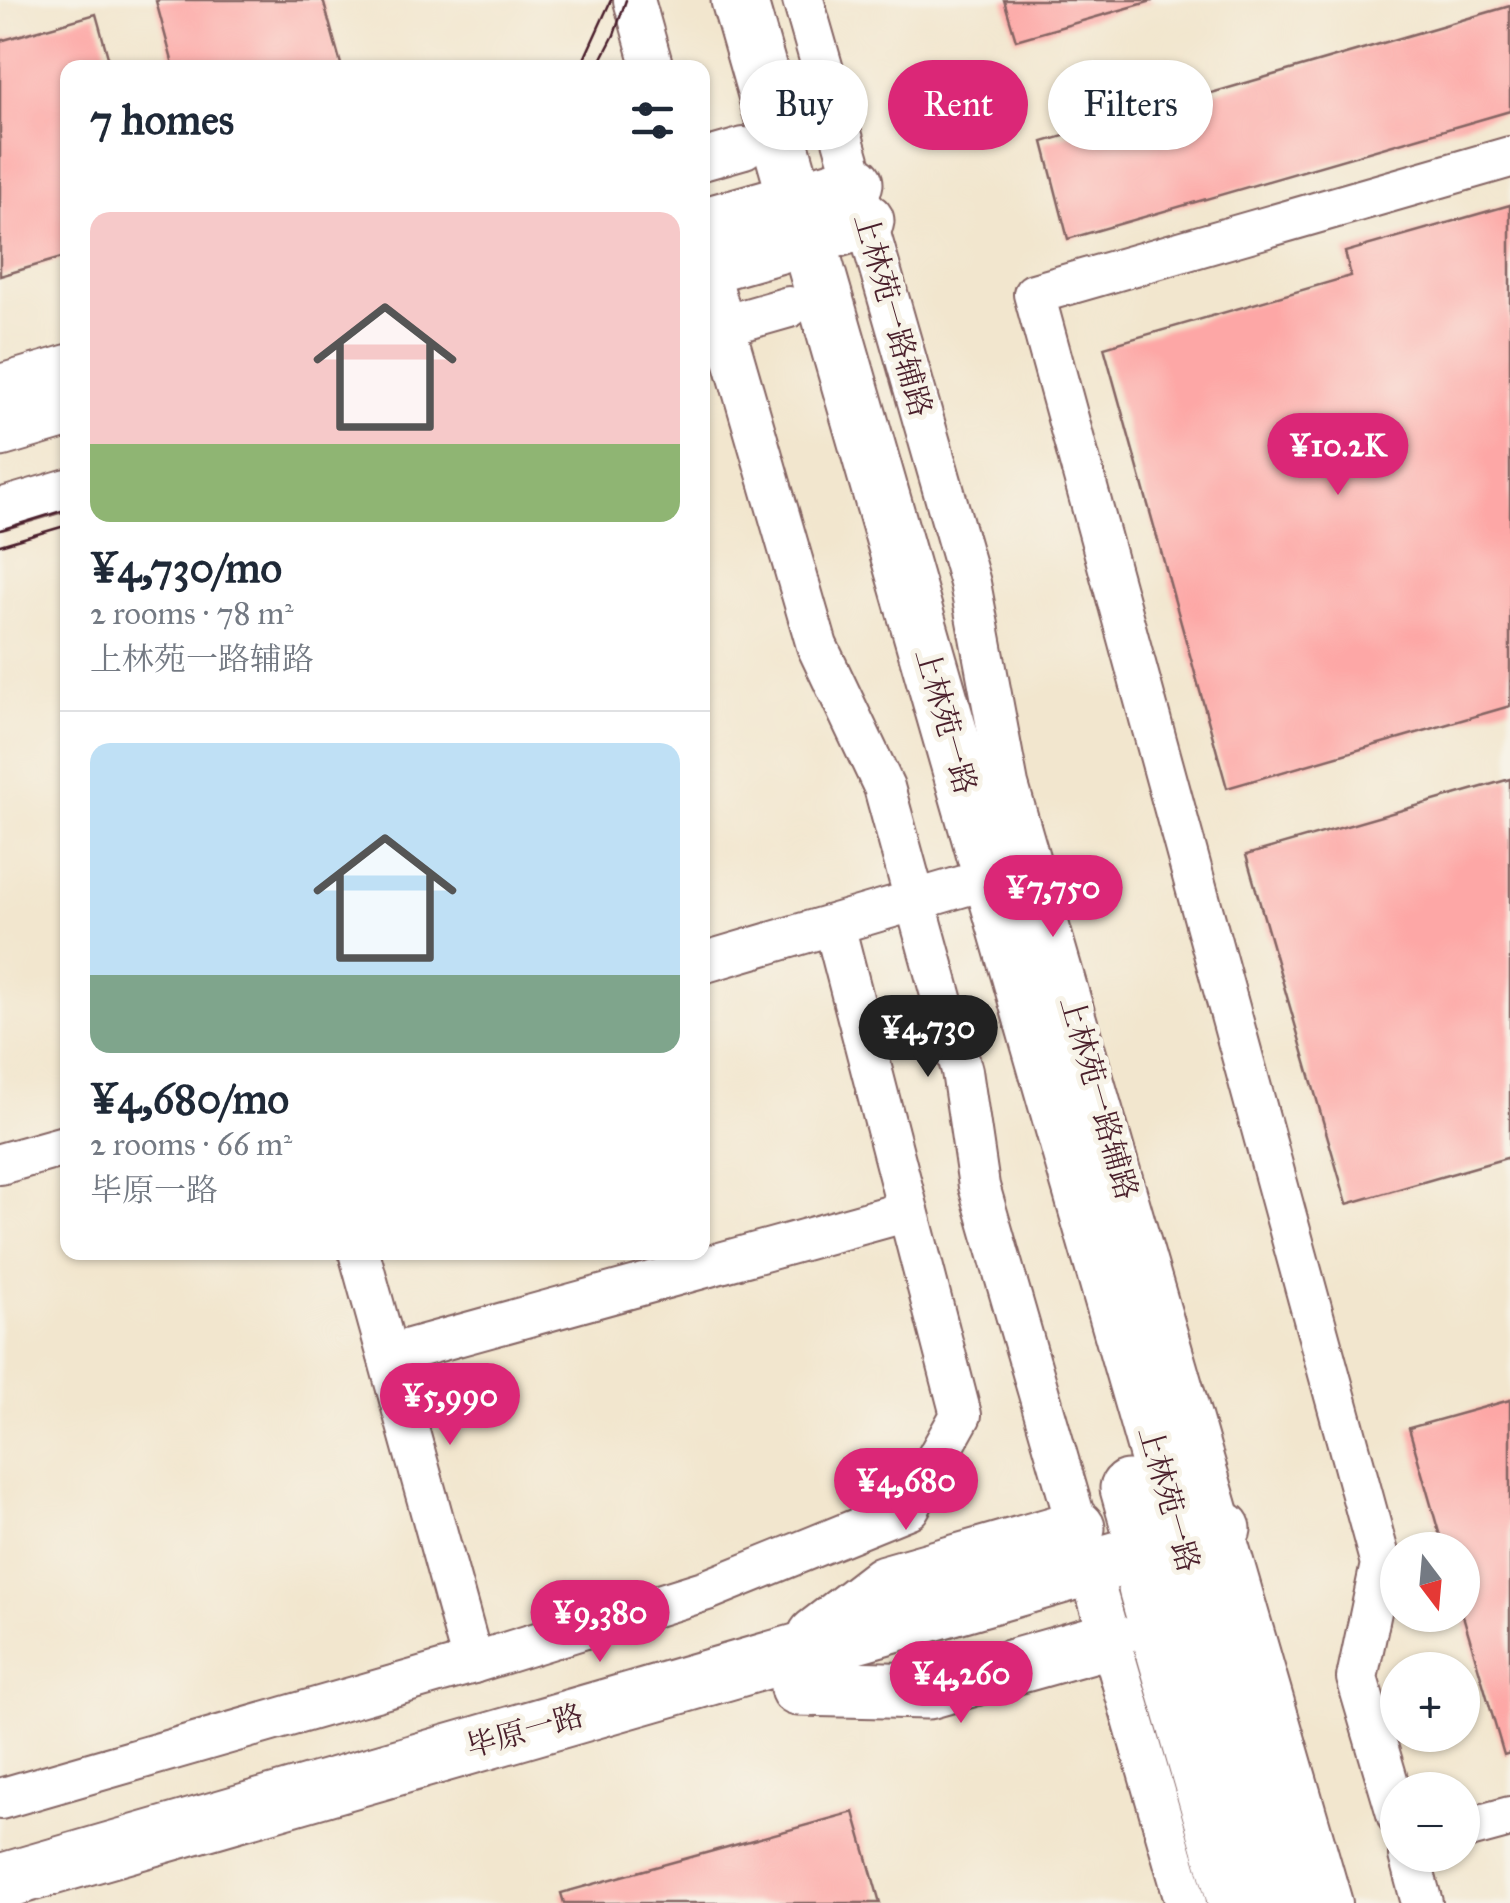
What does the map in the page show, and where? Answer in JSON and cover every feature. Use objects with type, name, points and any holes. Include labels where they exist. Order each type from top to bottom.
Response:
[{"type":"street","points":[[634,0],[651,60]]},
{"type":"street","name":"上林苑一路","points":[[701,0],[710,60]]},
{"type":"street","name":"上林苑一路","points":[[740,0],[784,224],[974,883],[1236,1903]]},
{"type":"street","name":"上林苑一路辅路","points":[[803,0],[970,584],[1008,786],[974,883],[962,1071],[979,1186],[1149,1569],[1332,1903]]},
{"type":"street","name":"上林苑一路","points":[[710,63],[723,154],[784,224],[789,308],[974,883]]},
{"type":"street","points":[[1385,1772],[1357,1678],[1381,1564],[1034,294],[1510,157]]},
{"type":"street","points":[[710,250],[861,202]]},
{"type":"street","name":"上林苑一路辅路","points":[[710,298],[714,329],[816,646],[884,786],[974,883],[1149,1569],[1186,1903]]},
{"type":"street","points":[[714,329],[789,308]]},
{"type":"street","points":[[0,385],[60,367]]},
{"type":"street","points":[[0,429],[60,412]]},
{"type":"street","points":[[0,467],[60,450]]},
{"type":"street","points":[[0,508],[60,491]]},
{"type":"street","points":[[710,961],[974,883]]},
{"type":"street","points":[[0,1799],[707,1590],[909,1508],[960,1414],[834,925]]},
{"type":"street","points":[[0,1164],[60,1146]]},
{"type":"street","points":[[388,1355],[908,1210]]},
{"type":"street","points":[[361,1260],[473,1662]]},
{"type":"street","points":[[795,1671],[928,1691],[1149,1569]]},
{"type":"street","name":"上林苑一路","points":[[1149,1569],[1286,1903]]},
{"type":"street","name":"毕原一路","points":[[0,1882],[795,1671],[1149,1569]]},
{"type":"street","name":"毕原一路","points":[[54,1903],[795,1671]]},
{"type":"street","points":[[1480,1825],[1510,1817]]},
{"type":"street","points":[[1413,1872],[1422,1903]]},
{"type":"building","points":[[323,0],[340,60],[172,60],[156,1]]},
{"type":"building","points":[[1004,0],[1152,0],[1152,1],[1016,40]]},
{"type":"building","points":[[1510,6],[1510,111],[1068,239],[1043,142],[1048,141],[1048,150],[1213,150],[1213,92]]},
{"type":"building","points":[[96,14],[109,60],[60,60],[60,258],[0,276],[0,41]]},
{"type":"building","points":[[1510,205],[1510,706],[1227,788],[1104,347],[1351,276],[1345,252]]},
{"type":"building","points":[[1510,779],[1510,1157],[1347,1204],[1246,855]]},
{"type":"building","points":[[1510,1400],[1510,1753],[1504,1755],[1480,1673],[1480,1652],[1474,1652],[1468,1632],[1480,1632],[1480,1532],[1439,1532],[1409,1428]]},
{"type":"building","points":[[854,1812],[880,1903],[564,1903],[561,1893]]},
{"type":"tram line","points":[[584,60],[611,0]]},
{"type":"tram line","points":[[601,60],[626,0]]},
{"type":"tram line","points":[[0,530],[60,511]]},
{"type":"tram line","points":[[0,545],[60,527]]}]
